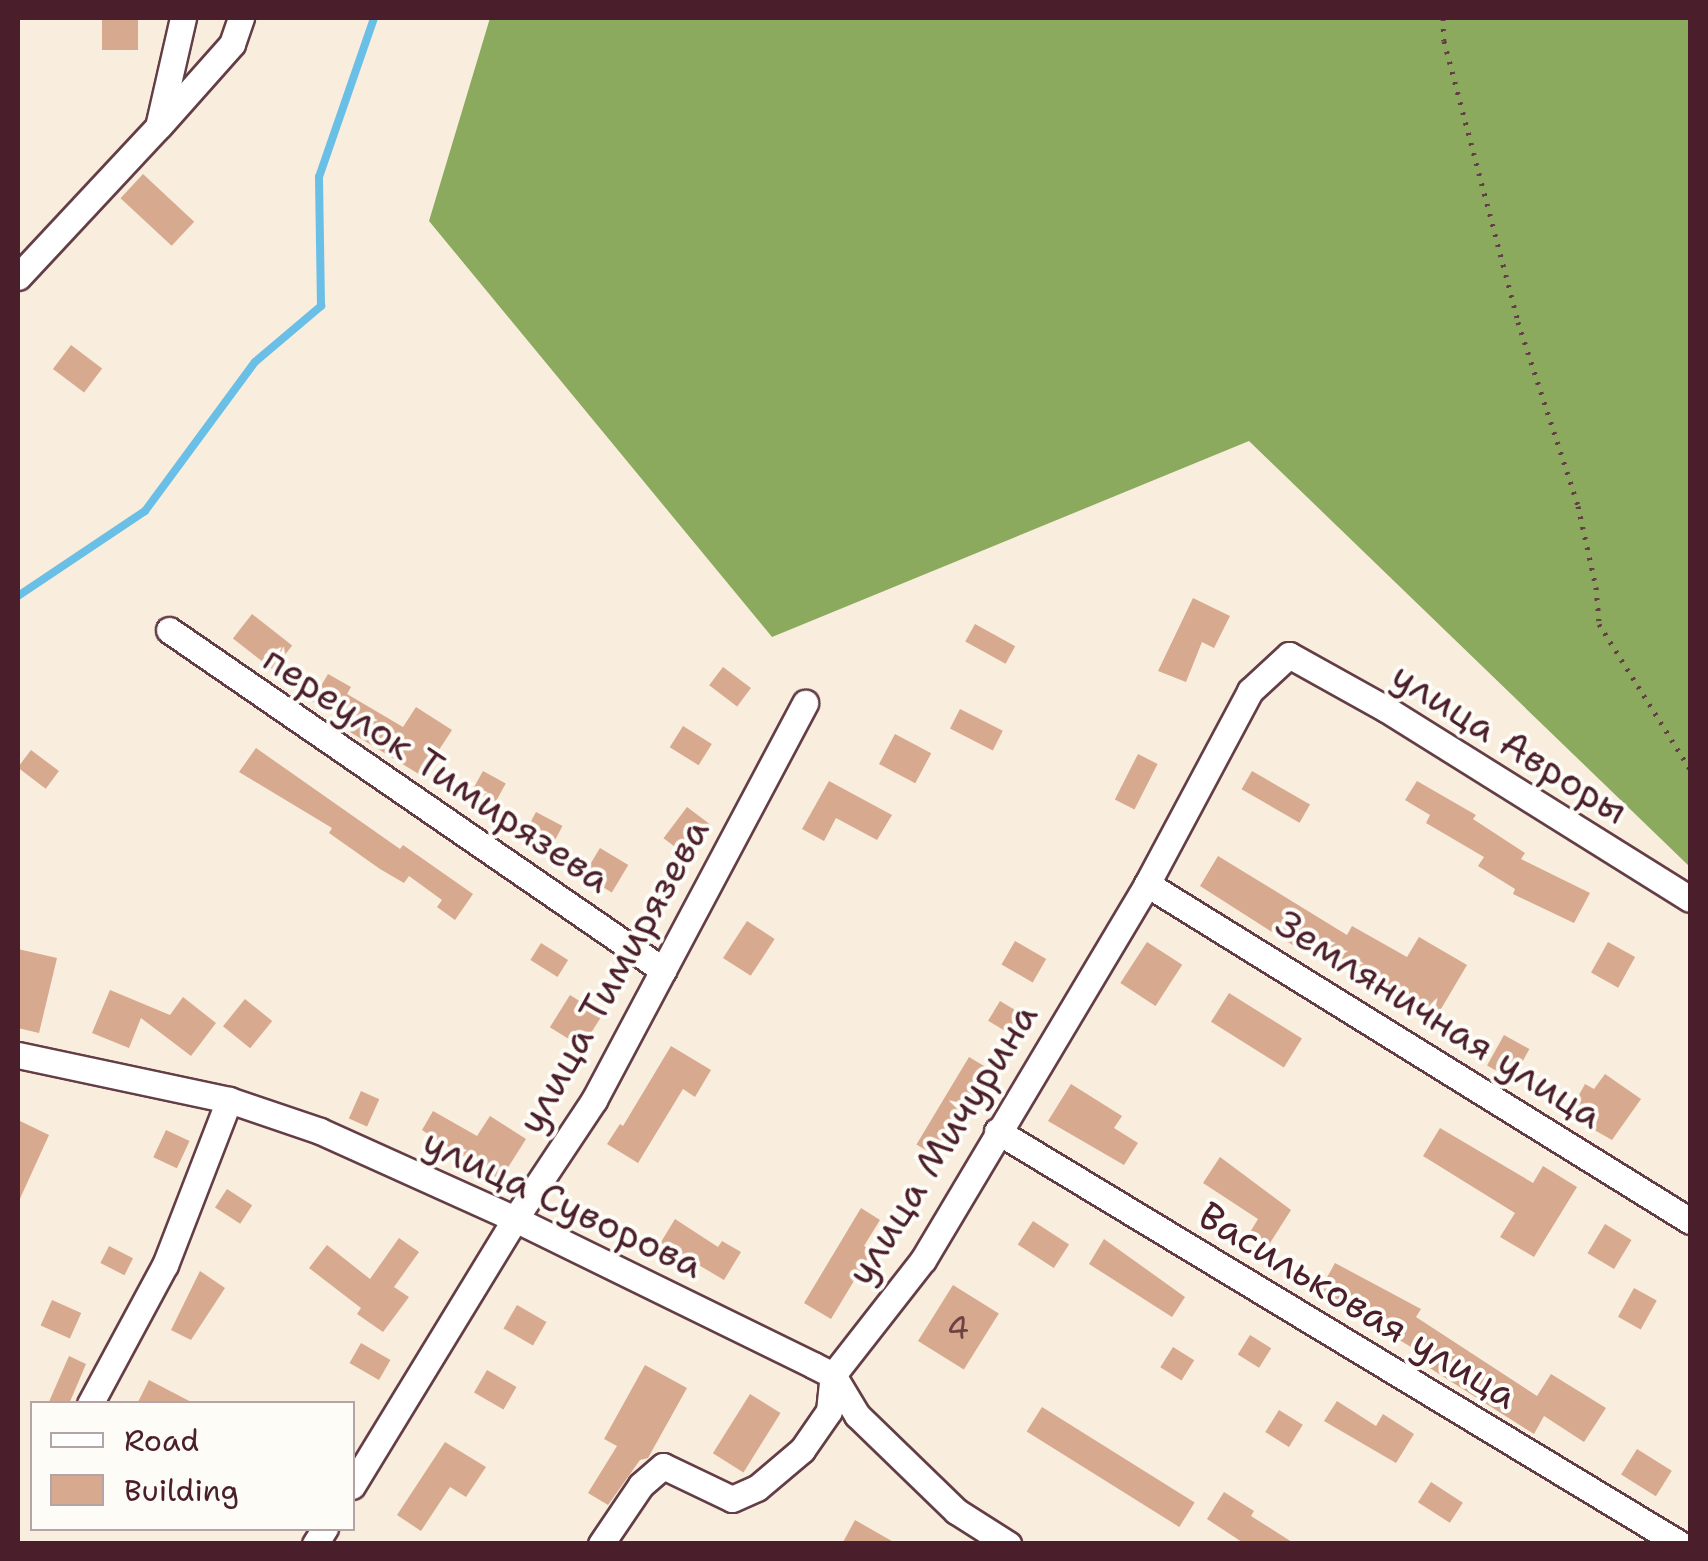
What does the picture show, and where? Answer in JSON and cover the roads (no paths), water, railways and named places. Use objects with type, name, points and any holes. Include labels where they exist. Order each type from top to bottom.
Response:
[{"type":"street","points":[[158,127],[183,18]]},
{"type":"street","points":[[18,277],[232,44],[241,18]]},
{"type":"street","name":"переулок Тимирязева","points":[[169,630],[663,970]]},
{"type":"street","name":"улица Мичурина","points":[[601,1544],[642,1485],[663,1466],[732,1499],[757,1488],[802,1450],[829,1411],[833,1375],[923,1260],[1146,884],[1250,691],[1289,655]]},
{"type":"street","name":"улица Авроры","points":[[1289,655],[1386,709],[1690,899]]},
{"type":"street","name":"улица Тимирязева","points":[[355,1481],[515,1219],[594,1100],[804,703]]},
{"type":"street","name":"Земляничная улица","points":[[1146,884],[1690,1221]]},
{"type":"street","name":"улица Суворова","points":[[18,1055],[228,1100],[320,1131],[515,1219],[833,1375]]},
{"type":"street","points":[[92,1401],[165,1265],[228,1100]]},
{"type":"street","name":"Васильковая улица","points":[[997,1131],[1680,1544]]},
{"type":"street","points":[[833,1375],[857,1415],[956,1511],[1008,1544]]},
{"type":"waterway","points":[[18,596],[145,511],[255,362],[321,306],[319,177],[374,18]]}]
